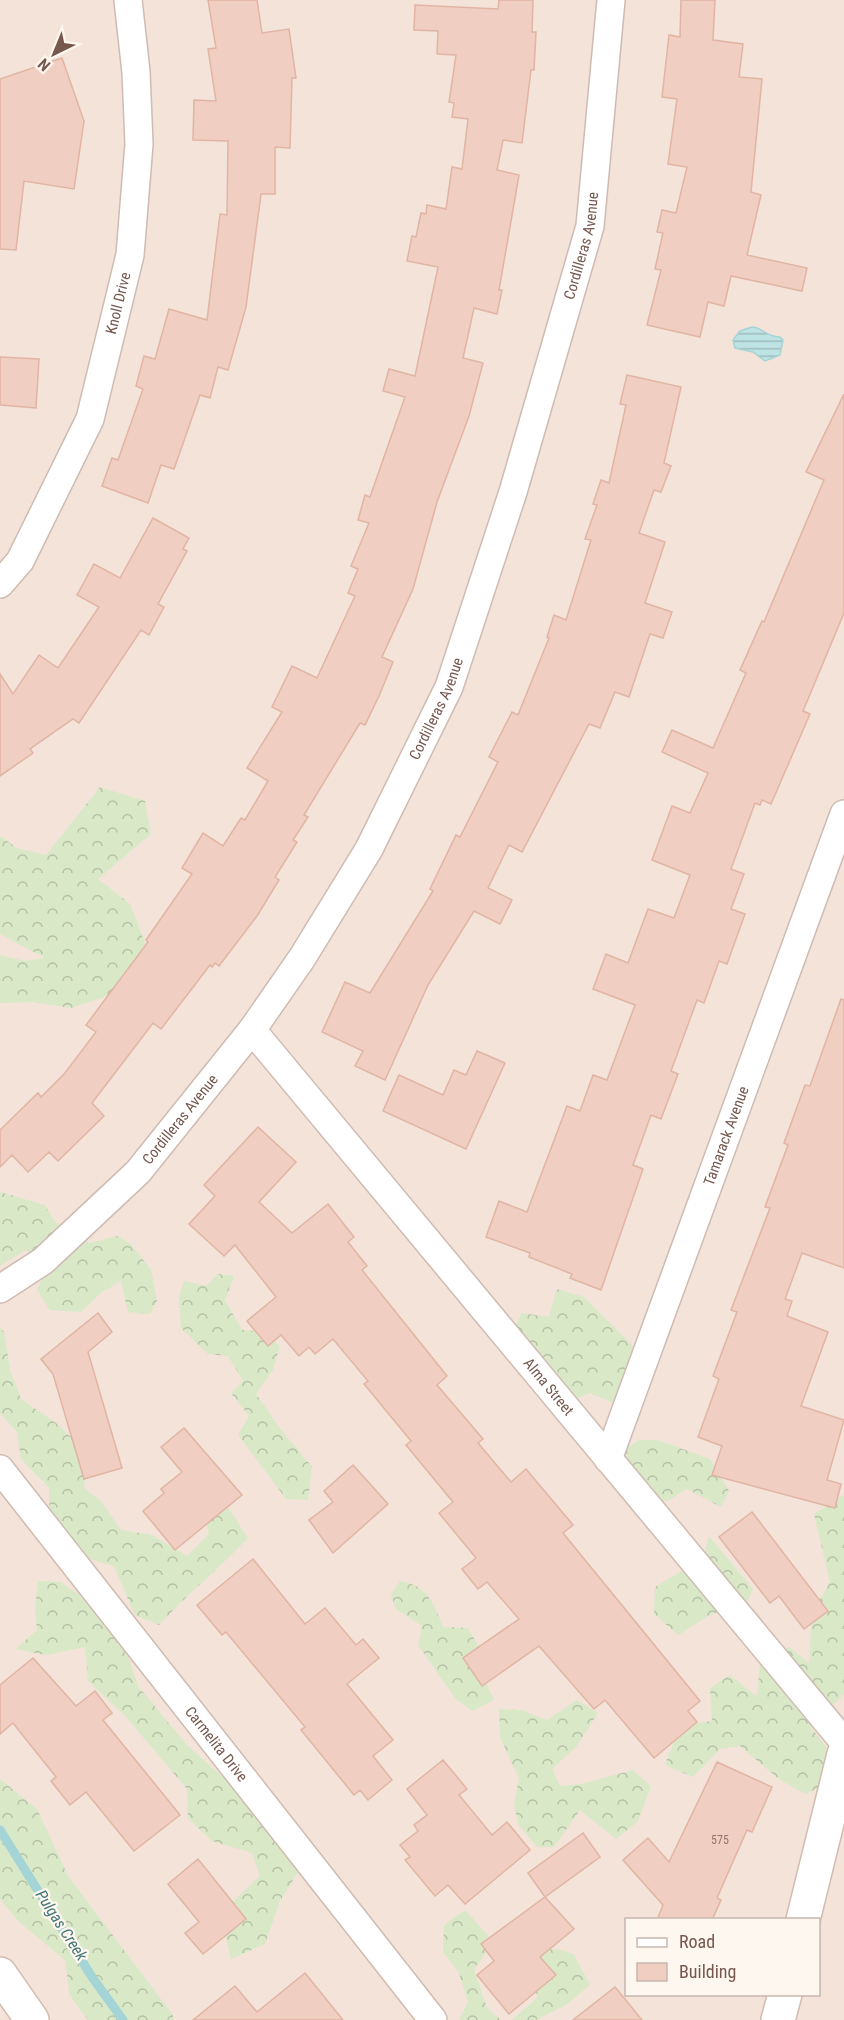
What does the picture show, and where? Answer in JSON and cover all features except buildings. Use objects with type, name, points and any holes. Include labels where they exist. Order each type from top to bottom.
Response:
[{"type":"main road","points":[[803,1918],[844,1754]]},
{"type":"main road","points":[[0,1974],[25,2018]]},
{"type":"main road","points":[[778,2020],[785,1996]]},
{"type":"street","name":"Knoll Drive","points":[[0,584],[20,561],[90,419],[130,255],[139,144],[136,72],[128,0]]},
{"type":"street","name":"Cordilleras Avenue","points":[[0,1289],[43,1261],[138,1172],[252,1030],[302,958],[369,849],[449,687],[513,492],[590,226],[611,0]]},
{"type":"street","name":"Tamarack Avenue","points":[[608,1459],[844,814]]},
{"type":"street","name":"Alma Street","points":[[252,1030],[844,1742]]},
{"type":"street","name":"Carmelita Drive","points":[[0,1468],[433,2020]]},
{"type":"shaded area","points":[[0,0],[844,0],[844,2020],[0,2020]]},
{"type":"green space","points":[[100,787],[145,801],[151,834],[98,879],[130,904],[155,969],[136,986],[71,1008],[32,1002],[0,1003],[0,955],[25,961],[45,958],[0,934],[0,836],[17,848],[46,855]]},
{"type":"green space","points":[[0,1192],[45,1205],[55,1222],[90,1243],[117,1236],[131,1244],[151,1270],[157,1301],[150,1314],[128,1312],[121,1281],[103,1291],[81,1312],[50,1310],[37,1290],[47,1268],[26,1250],[0,1266]]},
{"type":"green space","points":[[218,1274],[234,1276],[225,1300],[242,1330],[265,1332],[280,1346],[273,1370],[256,1394],[279,1427],[312,1467],[308,1500],[286,1499],[238,1435],[249,1416],[231,1393],[243,1381],[228,1356],[208,1354],[181,1328],[179,1298],[184,1281],[206,1286]]},
{"type":"green space","points":[[557,1289],[584,1297],[633,1346],[618,1405],[590,1393],[567,1402],[544,1373],[516,1324],[522,1313],[549,1317]]},
{"type":"green space","points":[[0,1327],[4,1332],[10,1369],[21,1399],[56,1423],[89,1454],[84,1488],[100,1500],[121,1530],[152,1535],[187,1556],[209,1534],[197,1490],[214,1486],[248,1538],[159,1625],[135,1615],[114,1566],[49,1548],[49,1488],[21,1459],[17,1432],[0,1413]]},
{"type":"green space","points":[[639,1440],[658,1440],[710,1459],[729,1491],[721,1507],[687,1489],[667,1501],[636,1501],[621,1486],[625,1449]]},
{"type":"green space","points":[[844,1495],[844,1694],[811,1727],[834,1758],[822,1786],[806,1794],[780,1780],[740,1746],[720,1749],[693,1777],[665,1765],[680,1726],[712,1721],[710,1688],[730,1675],[757,1697],[760,1663],[789,1647],[809,1663],[812,1613],[830,1582],[814,1514]]},
{"type":"green space","points":[[709,1536],[753,1589],[748,1601],[708,1616],[678,1635],[654,1614],[655,1587],[682,1571],[708,1568],[703,1559]]},
{"type":"green space","points":[[38,1581],[60,1582],[91,1602],[128,1657],[138,1686],[187,1745],[245,1797],[298,1872],[280,1901],[265,1944],[231,1959],[220,1914],[260,1876],[252,1853],[212,1841],[188,1818],[187,1789],[126,1717],[88,1681],[85,1647],[46,1655],[15,1649],[37,1630],[35,1609]]},
{"type":"green space","points":[[400,1581],[410,1583],[424,1591],[444,1627],[468,1628],[480,1649],[481,1673],[494,1700],[472,1711],[455,1698],[418,1645],[422,1626],[396,1609],[391,1595]]},
{"type":"green space","points":[[577,1700],[598,1713],[576,1747],[552,1769],[560,1786],[582,1784],[633,1770],[651,1786],[638,1821],[616,1839],[580,1810],[554,1847],[537,1847],[518,1824],[514,1804],[519,1779],[500,1737],[499,1709],[521,1710],[547,1720]]},
{"type":"green space","points":[[0,1779],[37,1809],[68,1876],[173,2015],[173,2020],[88,2020],[70,1996],[65,1960],[18,1921],[0,1899]]},
{"type":"green space","points":[[465,1910],[494,1942],[474,1969],[487,2008],[501,2020],[459,2020],[468,2002],[459,1973],[443,1952],[444,1925]]},
{"type":"green space","points":[[536,1948],[561,1950],[574,1954],[590,1985],[566,2005],[536,2020],[512,2020],[538,1997],[526,1979]]},
{"type":"water","points":[[752,327],[783,340],[780,355],[765,361],[753,352],[735,348],[733,340],[740,331]]},
{"type":"waterway","name":"Pulgas Creek","points":[[0,1830],[92,1977],[123,2020]]}]
